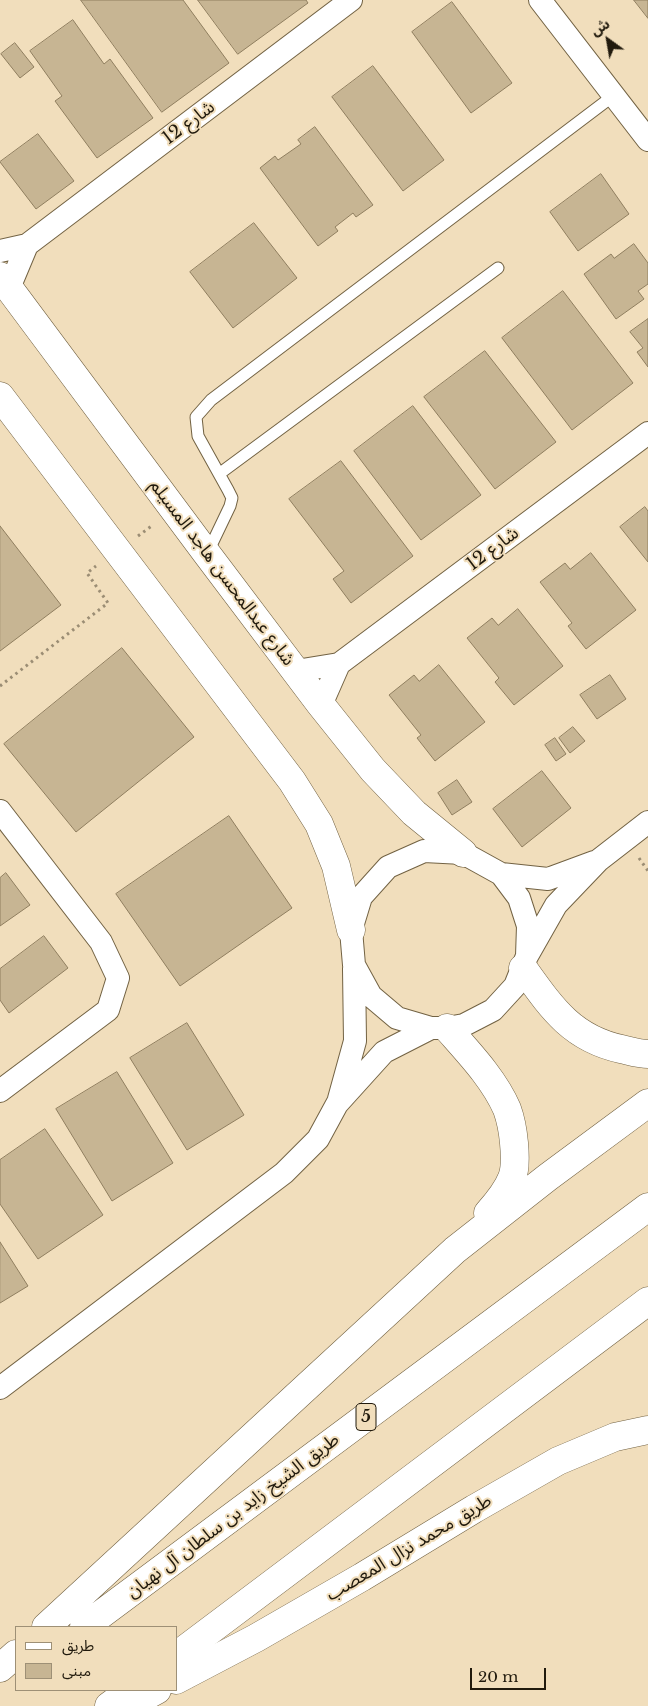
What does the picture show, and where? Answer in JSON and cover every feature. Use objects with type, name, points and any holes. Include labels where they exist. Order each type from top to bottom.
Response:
[{"type":"main road","name":"شارع عبدالمحسن هاجد المسيلم","points":[[4,282],[207,554],[373,770],[414,814],[463,853]]},
{"type":"main road","points":[[0,396],[292,781],[314,817],[336,866],[351,930]]},
{"type":"main road","points":[[525,962],[546,1001],[562,1019],[585,1036],[614,1047],[648,1054]]},
{"type":"main road","points":[[47,1626],[454,1250],[498,1203],[512,1178],[515,1155],[513,1133],[507,1110],[493,1085],[473,1058],[439,1028]]},
{"type":"main road","points":[[454,1250],[648,1103]]},
{"type":"main road","name":"طريق الشيخ زايد بن سلطان آل نهيان","points":[[85,1626],[648,1207]]},
{"type":"main road","points":[[178,1654],[648,1301]]},
{"type":"main road","name":"طريق محمد نزال المعصب","points":[[178,1679],[256,1638],[558,1461],[615,1436],[648,1430]]},
{"type":"main road","points":[[0,1668],[15,1655]]},
{"type":"main road","points":[[0,1689],[15,1678]]},
{"type":"main road","points":[[109,1706],[130,1691]]},
{"type":"main road","points":[[127,1706],[155,1691]]},
{"type":"street","name":"شارع 12","points":[[0,251],[27,245],[351,0]]},
{"type":"street","points":[[540,0],[612,96],[648,140]]},
{"type":"street","points":[[4,282],[27,245]]},
{"type":"street","name":"شارع 12","points":[[296,671],[339,664],[648,433]]},
{"type":"street","name":"شارع 12","points":[[321,704],[339,664]]},
{"type":"street","points":[[0,810],[101,942],[118,978],[108,1010],[0,1090]]},
{"type":"street","points":[[0,1388],[284,1173],[318,1138],[338,1104],[384,1052],[439,1028],[464,1025],[493,1010],[515,986],[525,962],[556,905],[599,860],[648,822]]},
{"type":"street","points":[[338,1104],[355,1041],[354,965],[351,930],[361,896],[388,867],[424,851],[463,853],[501,874],[548,879],[599,860]]},
{"type":"street","points":[[501,874],[519,898],[528,926],[525,962]]},
{"type":"street","points":[[354,965],[371,996],[397,1018],[439,1028]]},
{"type":"lane","points":[[207,554],[232,498],[198,436],[196,417],[211,400],[612,96]]},
{"type":"lane","points":[[220,474],[498,268]]},
{"type":"path","points":[[0,686],[108,603],[87,572],[174,509]]},
{"type":"building","points":[[81,0],[183,0],[229,63],[162,112]]},
{"type":"building","points":[[198,0],[306,0],[308,3],[238,54]]},
{"type":"building","points":[[634,0],[648,0],[648,18]]},
{"type":"building","points":[[452,2],[512,83],[471,113],[412,32]]},
{"type":"building","points":[[73,20],[104,64],[110,59],[153,118],[97,158],[55,101],[62,96],[30,51]]},
{"type":"building","points":[[15,43],[34,67],[20,78],[1,54]]},
{"type":"building","points":[[373,66],[444,160],[403,191],[332,97]]},
{"type":"building","points":[[315,127],[373,205],[356,217],[353,213],[335,227],[338,231],[318,246],[260,168],[275,156],[278,160],[301,144],[298,140]]},
{"type":"building","points":[[38,134],[74,181],[36,209],[0,162]]},
{"type":"building","points":[[601,174],[629,214],[578,251],[550,212]]},
{"type":"building","points":[[254,223],[297,278],[233,328],[190,272]]},
{"type":"building","points":[[634,244],[648,263],[648,284],[638,291],[644,299],[616,319],[584,274],[611,254],[614,258]]},
{"type":"building","points":[[563,291],[633,383],[572,430],[502,338]]},
{"type":"building","points":[[648,319],[648,367],[637,352],[643,348],[630,332]]},
{"type":"building","points":[[485,351],[556,442],[495,489],[424,397]]},
{"type":"building","points":[[413,406],[481,495],[421,540],[354,451]]},
{"type":"building","points":[[341,461],[413,556],[351,603],[333,579],[344,571],[289,499]]},
{"type":"building","points":[[645,507],[648,511],[648,562],[620,527]]},
{"type":"building","points":[[0,526],[61,605],[0,651]]},
{"type":"building","points":[[591,553],[636,610],[586,649],[568,626],[572,623],[540,582],[565,563],[570,569]]},
{"type":"building","points":[[518,609],[563,666],[514,705],[495,682],[499,678],[467,638],[492,618],[498,625]]},
{"type":"building","points":[[122,648],[194,737],[76,832],[4,744]]},
{"type":"building","points":[[439,665],[485,722],[435,761],[417,738],[421,735],[389,695],[414,675],[419,681]]},
{"type":"building","points":[[610,675],[626,699],[597,719],[580,695]]},
{"type":"building","points":[[573,727],[585,741],[570,753],[559,738]]},
{"type":"building","points":[[555,738],[566,754],[556,761],[545,745]]},
{"type":"building","points":[[542,771],[571,808],[522,847],[493,809]]},
{"type":"building","points":[[457,780],[472,802],[452,815],[438,793]]},
{"type":"building","points":[[229,816],[292,908],[180,986],[116,894]]},
{"type":"building","points":[[6,873],[30,905],[0,926],[0,878]]},
{"type":"building","points":[[44,936],[68,968],[9,1013],[0,1000],[0,969]]},
{"type":"building","points":[[187,1023],[244,1115],[187,1150],[130,1058]]},
{"type":"building","points":[[117,1072],[173,1163],[112,1201],[56,1109]]},
{"type":"building","points":[[45,1129],[103,1215],[38,1259],[0,1204],[0,1160]]},
{"type":"building","points":[[0,1242],[28,1286],[0,1303]]}]
